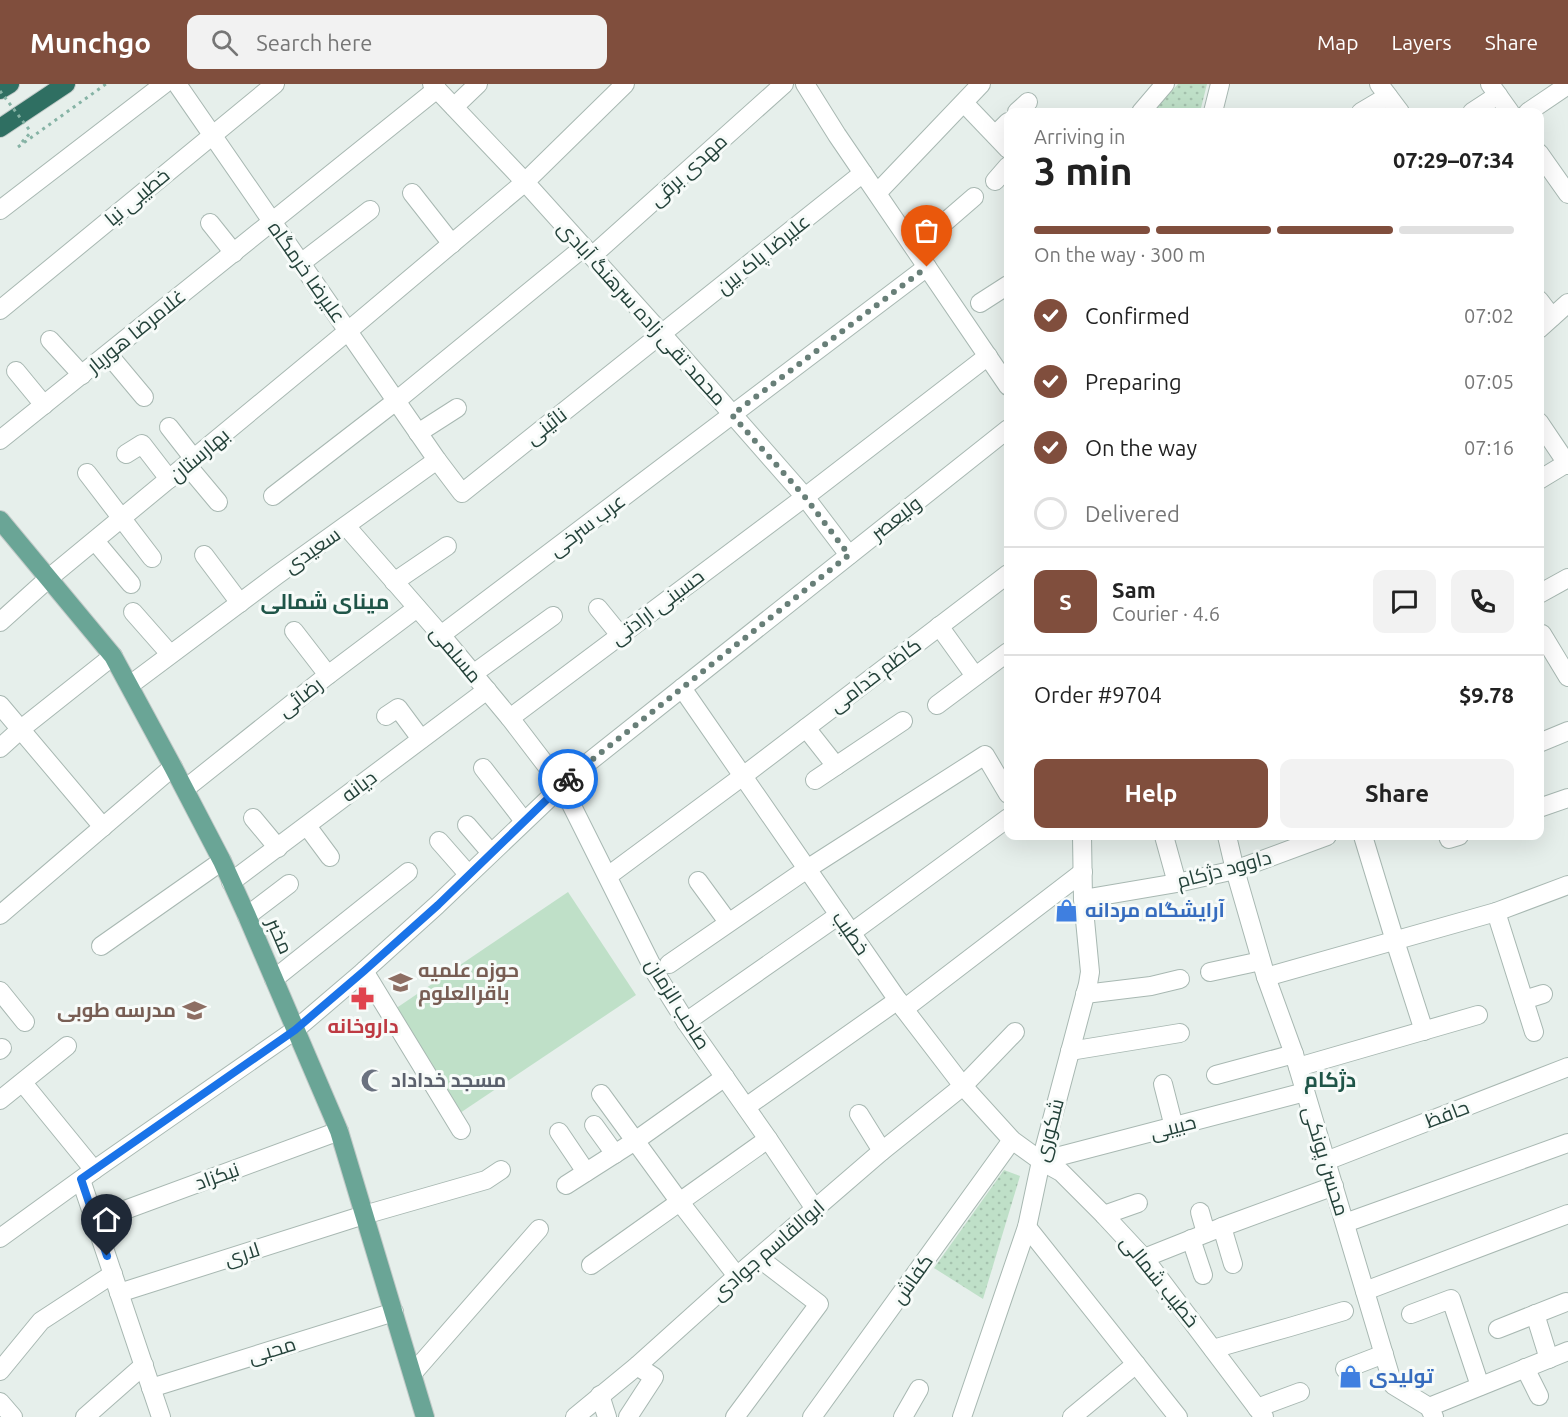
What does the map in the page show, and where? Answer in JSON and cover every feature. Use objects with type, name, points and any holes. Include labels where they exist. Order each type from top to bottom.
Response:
[{"type":"highway","points":[[0,91],[10,84]]},
{"type":"highway","points":[[0,128],[66,84]]},
{"type":"main road","name":"مخبر","points":[[0,520],[113,656],[222,861],[339,1131],[413,1373],[422,1415]]},
{"type":"street","points":[[0,210],[164,84]]},
{"type":"street","name":"علیرضا خرمگاه","points":[[177,84],[437,460]]},
{"type":"street","name":"خطیبی نیا","points":[[0,310],[275,84]]},
{"type":"street","points":[[454,107],[478,84]]},
{"type":"street","name":"بهارستان","points":[[0,622],[49,578],[348,332],[525,182],[625,84]]},
{"type":"street","name":"مهدی برقی","points":[[273,496],[588,251],[784,84]]},
{"type":"street","points":[[806,84],[863,173],[1004,380]]},
{"type":"street","points":[[878,192],[981,84]]},
{"type":"street","points":[[1144,108],[1165,84]]},
{"type":"street","points":[[1216,108],[1220,84]]},
{"type":"street","points":[[1534,108],[1568,85]]},
{"type":"street","name":"محمد تقی زاده سرهنگ آبادی","points":[[435,87],[525,182],[662,334],[805,497],[849,555]]},
{"type":"street","name":"غلامرضا هوریار","points":[[0,440],[273,222],[435,87]]},
{"type":"street","points":[[1476,108],[1494,89],[1507,108]]},
{"type":"street","points":[[1365,108],[1383,90],[1397,108]]},
{"type":"street","points":[[964,103],[1004,145]]},
{"type":"street","points":[[995,135],[1004,126]]},
{"type":"street","points":[[1544,167],[1568,194]]},
{"type":"street","points":[[995,181],[1004,171]]},
{"type":"street","name":"علیرضا پاک بین","points":[[662,334],[863,173]]},
{"type":"street","points":[[412,193],[452,244]]},
{"type":"street","points":[[915,248],[974,197]]},
{"type":"street","points":[[301,263],[370,210]]},
{"type":"street","points":[[210,223],[234,253]]},
{"type":"street","name":"عرب سرخی","points":[[441,635],[927,267]]},
{"type":"street","points":[[980,303],[1004,288]]},
{"type":"street","points":[[1546,323],[1568,303]]},
{"type":"street","name":"نائینی","points":[[437,460],[462,492],[662,334]]},
{"type":"street","points":[[50,340],[82,375]]},
{"type":"street","points":[[108,354],[144,397]]},
{"type":"street","name":"حسینی ارادتی","points":[[510,718],[805,497],[988,356]]},
{"type":"street","points":[[16,371],[44,405]]},
{"type":"street","points":[[418,433],[457,408]]},
{"type":"street","points":[[169,427],[218,502]]},
{"type":"street","points":[[1544,428],[1566,457],[1544,476]]},
{"type":"street","name":"ولیعصر","points":[[0,1238],[295,1030],[438,905],[565,781],[1004,432]]},
{"type":"street","points":[[126,454],[142,444],[169,479]]},
{"type":"street","name":"سعیدی","points":[[130,685],[277,575],[437,460]]},
{"type":"street","points":[[87,473],[152,558]]},
{"type":"street","name":"مسلمی","points":[[346,526],[510,718],[562,786]]},
{"type":"street","points":[[95,541],[132,584]]},
{"type":"street","points":[[394,582],[447,546]]},
{"type":"street","points":[[204,555],[240,603]]},
{"type":"street","name":"کاظم خدامی","points":[[608,876],[1004,577]]},
{"type":"street","points":[[1544,591],[1568,578]]},
{"type":"street","name":"رضائی","points":[[185,789],[328,675],[417,608]]},
{"type":"street","points":[[598,608],[620,635]]},
{"type":"street","points":[[133,612],[170,654]]},
{"type":"street","points":[[473,674],[553,616]]},
{"type":"street","points":[[939,626],[975,676]]},
{"type":"street","points":[[294,632],[328,675]]},
{"type":"street","points":[[1544,637],[1568,677]]},
{"type":"street","points":[[937,705],[1004,655]]},
{"type":"street","points":[[0,748],[113,656]]},
{"type":"street","name":"خطیب","points":[[682,688],[901,1004],[963,1086],[1012,1140],[1041,1161]]},
{"type":"street","name":"دیانه","points":[[231,882],[486,690]]},
{"type":"street","points":[[0,705],[103,827]]},
{"type":"street","points":[[386,716],[398,708],[422,739]]},
{"type":"street","points":[[815,780],[903,721]]},
{"type":"street","points":[[806,728],[836,766]]},
{"type":"street","points":[[1544,740],[1568,732]]},
{"type":"street","points":[[669,964],[807,869],[985,755],[1004,787]]},
{"type":"street","points":[[0,915],[173,767]]},
{"type":"street","points":[[483,768],[524,820]]},
{"type":"street","name":"صاحب الزمان","points":[[562,786],[656,974],[686,1022],[815,1209]]},
{"type":"street","points":[[1544,806],[1568,798]]},
{"type":"street","points":[[252,818],[278,848]]},
{"type":"street","points":[[851,933],[1004,821]]},
{"type":"street","points":[[467,825],[491,853]]},
{"type":"street","points":[[307,826],[330,857]]},
{"type":"street","points":[[439,840],[468,874]]},
{"type":"street","name":"شکوری","points":[[968,1413],[1027,1227],[1041,1161],[1090,972],[1083,899],[1082,840]]},
{"type":"street","points":[[1165,840],[1177,883]]},
{"type":"street","name":"محسن پونکی","points":[[1228,840],[1264,969],[1296,1061],[1393,1385],[1432,1412]]},
{"type":"street","name":"داوود دژکام","points":[[1083,899],[1177,883],[1235,870],[1313,840]]},
{"type":"street","points":[[1364,840],[1424,1031]]},
{"type":"street","points":[[101,946],[222,861]]},
{"type":"street","points":[[274,979],[408,872]]},
{"type":"street","points":[[746,1107],[901,1004],[1083,872]]},
{"type":"street","points":[[698,881],[728,922]]},
{"type":"street","points":[[247,916],[289,884]]},
{"type":"street","points":[[1210,972],[1264,969],[1395,941],[1496,912],[1568,885]]},
{"type":"street","points":[[1496,912],[1534,1032]]},
{"type":"street","points":[[686,1022],[839,915]]},
{"type":"street","points":[[364,971],[461,1130]]},
{"type":"street","points":[[1085,994],[1151,986],[1180,979]]},
{"type":"street","points":[[0,991],[25,1022]]},
{"type":"street","points":[[1524,1000],[1543,994]]},
{"type":"street","points":[[1216,1075],[1296,1061],[1424,1031],[1478,1015]]},
{"type":"street","name":"ابوالقاسم جوادی","points":[[575,1417],[637,1366],[882,1151],[963,1086],[1015,1032]]},
{"type":"street","points":[[1070,1051],[1180,1034]]},
{"type":"street","points":[[0,1100],[67,1046]]},
{"type":"street","name":"حافظ","points":[[1326,1161],[1568,1067]]},
{"type":"street","points":[[566,1185],[615,1154],[725,1077]]},
{"type":"street","points":[[23,1083],[87,1175],[94,1221],[161,1417]]},
{"type":"street","points":[[1163,1084],[1174,1127]]},
{"type":"street","name":"حبیبی","points":[[1041,1161],[1305,1092]]},
{"type":"street","points":[[601,1094],[737,1276]]},
{"type":"street","points":[[859,1114],[882,1151]]},
{"type":"street","points":[[594,1125],[615,1154]]},
{"type":"street","name":"نیکزاد","points":[[94,1221],[339,1131]]},
{"type":"street","points":[[559,1132],[586,1172]]},
{"type":"street","points":[[591,1265],[768,1138]]},
{"type":"street","name":"کفاش","points":[[812,1417],[1012,1140]]},
{"type":"street","points":[[1345,1223],[1568,1143]]},
{"type":"street","name":"خطیب شمالی","points":[[1041,1161],[1061,1172],[1144,1258],[1260,1412]]},
{"type":"street","name":"لاری","points":[[119,1293],[364,1215],[486,1180],[501,1170]]},
{"type":"street","points":[[1144,1258],[1334,1186]]},
{"type":"street","points":[[1104,1215],[1138,1203]]},
{"type":"street","points":[[1200,1212],[1206,1233],[1203,1275]]},
{"type":"street","points":[[1365,1291],[1568,1214]]},
{"type":"street","points":[[1027,1227],[1178,1417]]},
{"type":"street","points":[[413,1373],[539,1229]]},
{"type":"street","points":[[1206,1233],[1233,1264]]},
{"type":"street","points":[[735,1417],[819,1304],[759,1258]]},
{"type":"street","points":[[0,1371],[41,1321],[113,1274]]},
{"type":"street","points":[[1411,1314],[1451,1299],[1480,1386]]},
{"type":"street","points":[[1498,1329],[1566,1302]]},
{"type":"street","points":[[1213,1348],[1344,1311]]},
{"type":"street","name":"محبی","points":[[151,1388],[394,1312]]},
{"type":"street","points":[[1535,1314],[1549,1359]]},
{"type":"street","points":[[1432,1412],[1480,1386],[1568,1351]]},
{"type":"street","points":[[1345,1369],[1384,1354]]},
{"type":"street","points":[[1072,1417],[1136,1364]]},
{"type":"street","points":[[86,1417],[144,1365]]},
{"type":"street","points":[[628,1417],[654,1377],[637,1366]]},
{"type":"street","points":[[1525,1368],[1539,1396]]},
{"type":"street","points":[[903,1417],[919,1389]]},
{"type":"street","points":[[1260,1412],[1300,1392]]},
{"type":"street","points":[[600,1395],[607,1417]]},
{"type":"street","points":[[0,1402],[13,1417]]},
{"type":"path","points":[[0,91],[31,132],[18,147],[106,84]]},
{"type":"green space","points":[[1178,84],[1207,84],[1201,108],[1157,108]]},
{"type":"green space","points":[[568,892],[636,995],[460,1113],[392,1011]]},
{"type":"green space","points":[[1004,1170],[1020,1176],[983,1299],[934,1268]]},
{"type":"way so far","points":[[568,779],[849,555],[805,497],[732,415],[927,267]]},
{"type":"place","name":"آرایشگاه مردانه","points":[[1067,910]]},
{"type":"place","name":"حوزه علمیه باقرالعلوم","points":[[400,982]]},
{"type":"place","name":"داروخانه","points":[[363,998]]},
{"type":"place","name":"مدرسه طوبی","points":[[194,1010]]},
{"type":"place","name":"مسجد خداداد","points":[[373,1080]]},
{"type":"place","name":"تولیدی","points":[[1351,1376]]},
{"type":"district","name":"مینای شمالی","points":[[325,602]]},
{"type":"district","name":"دژکام","points":[[1330,1080]]},
{"type":"route","points":[[107,1256],[81,1179],[295,1030],[438,905],[568,779]]}]
